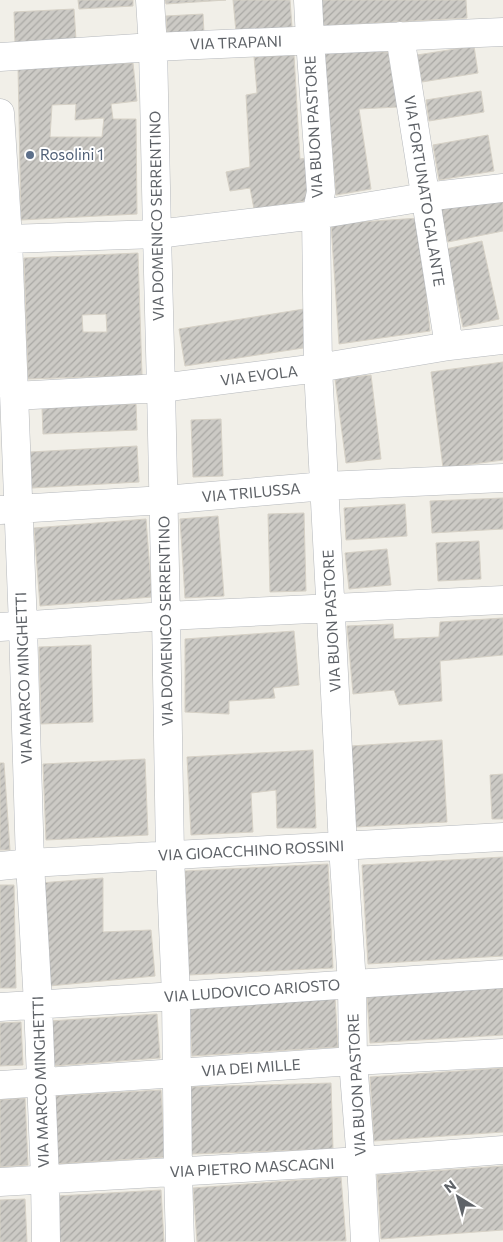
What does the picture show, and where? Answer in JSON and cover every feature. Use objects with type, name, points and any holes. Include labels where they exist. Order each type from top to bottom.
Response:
[{"type":"street","name":"VIA DOMENICO SERRENTINO","points":[[150,0],[153,47],[156,234],[164,500],[170,856],[176,996],[180,1242]]},
{"type":"street","name":"VIA BUON PASTORE","points":[[308,0],[320,192],[316,215],[318,368],[365,1242]]},
{"type":"street","name":"VIA TRAPANI","points":[[0,57],[153,47],[503,32]]},
{"type":"street","name":"VIA FORTUNATO GALANTE","points":[[400,36],[449,346]]},
{"type":"street","name":"VIA MARCO MINGHETTI","points":[[0,113],[8,239],[14,396],[9,510],[11,626],[30,863],[38,1004],[46,1242]]},
{"type":"street","points":[[8,239],[156,234],[316,215],[425,197],[503,188]]},
{"type":"street","name":"VIA EVOLA","points":[[14,396],[161,388],[318,368],[449,346],[503,340]]},
{"type":"street","name":"VIA TRILUSSA","points":[[9,510],[164,500],[325,486],[503,478]]},
{"type":"street","points":[[11,626],[166,616],[503,600]]},
{"type":"street","name":"VIA GIOACCHINO ROSSINI","points":[[0,866],[503,837]]},
{"type":"street","name":"VIA LUDOVICO ARIOSTO","points":[[0,1007],[503,974]]},
{"type":"street","name":"VIA DEI MILLE","points":[[0,1085],[503,1053]]},
{"type":"street","name":"VIA PIETRO MASCAGNI","points":[[0,1182],[361,1162],[503,1150]]},
{"type":"building","points":[[78,0],[133,0],[133,6],[79,9]]},
{"type":"building","points":[[165,0],[226,0],[166,4]]},
{"type":"building","points":[[233,0],[290,0],[292,27],[236,32]]},
{"type":"building","points":[[320,0],[466,0],[467,18],[321,26]]},
{"type":"building","points":[[74,9],[76,40],[15,43],[14,12]]},
{"type":"building","points":[[203,14],[204,33],[167,35],[166,16]]},
{"type":"building","points":[[474,46],[478,73],[422,82],[417,55]]},
{"type":"building","points":[[324,51],[388,52],[398,107],[359,109],[371,189],[336,195]]},
{"type":"building","points":[[294,55],[300,159],[306,158],[312,200],[254,209],[250,188],[230,191],[226,172],[250,167],[246,95],[257,93],[254,57]]},
{"type":"building","points":[[133,63],[137,101],[111,104],[113,119],[136,119],[137,214],[21,220],[18,67]],"holes":[[[76,104],[75,120],[104,118],[102,137],[50,137],[52,105]]]},
{"type":"building","points":[[481,91],[484,112],[429,121],[426,100]]},
{"type":"building","points":[[488,135],[494,171],[439,180],[433,145]]},
{"type":"building","points":[[503,194],[503,231],[448,242],[440,207]]},
{"type":"building","points":[[419,218],[430,331],[339,344],[331,224]]},
{"type":"building","points":[[482,241],[499,319],[463,327],[446,249]]},
{"type":"building","points":[[138,253],[142,375],[28,379],[24,258]],"holes":[[[106,314],[107,332],[83,332],[82,315]]]},
{"type":"building","points":[[304,309],[310,347],[185,366],[179,329]]},
{"type":"building","points":[[503,362],[503,460],[443,468],[431,372]]},
{"type":"building","points":[[371,375],[381,459],[346,463],[335,379]]},
{"type":"building","points":[[136,404],[137,430],[43,434],[42,408]]},
{"type":"building","points":[[221,419],[223,476],[193,477],[191,420]]},
{"type":"building","points":[[137,446],[139,482],[32,488],[30,452]]},
{"type":"building","points":[[503,498],[503,529],[432,533],[430,501]]},
{"type":"building","points":[[405,504],[407,536],[346,540],[344,508]]},
{"type":"building","points":[[304,513],[306,591],[270,592],[268,514]]},
{"type":"building","points":[[218,516],[224,596],[185,598],[180,519]]},
{"type":"building","points":[[146,519],[152,597],[40,606],[34,528]]},
{"type":"building","points":[[479,541],[481,579],[438,581],[436,543]]},
{"type":"building","points":[[387,549],[391,585],[349,589],[345,553]]},
{"type":"building","points":[[503,618],[503,655],[440,661],[442,701],[399,705],[394,690],[353,694],[347,626],[393,624],[394,639],[439,637],[440,622]]},
{"type":"building","points":[[294,631],[299,685],[273,688],[275,698],[229,701],[229,714],[185,712],[185,639]]},
{"type":"building","points":[[91,645],[93,722],[41,724],[39,647]]},
{"type":"building","points":[[442,740],[447,822],[356,827],[351,746]]},
{"type":"building","points":[[313,750],[316,828],[277,828],[276,790],[251,793],[253,832],[191,835],[187,757]]},
{"type":"building","points":[[145,759],[148,835],[46,840],[43,764]]},
{"type":"building","points":[[0,763],[4,763],[10,850],[0,850]]},
{"type":"building","points":[[503,774],[503,819],[492,819],[490,775]]},
{"type":"building","points":[[503,857],[503,956],[368,964],[362,865]]},
{"type":"building","points":[[328,864],[333,968],[189,975],[185,871]]},
{"type":"building","points":[[103,878],[103,932],[151,930],[155,976],[49,986],[40,883]]},
{"type":"building","points":[[0,885],[14,885],[16,988],[0,988]]},
{"type":"building","points":[[503,987],[503,1035],[370,1043],[367,996]]},
{"type":"building","points":[[335,997],[338,1047],[192,1056],[189,1006]]},
{"type":"building","points":[[157,1014],[160,1058],[53,1066],[50,1021]]},
{"type":"building","points":[[21,1022],[23,1065],[0,1066],[0,1023]]},
{"type":"building","points":[[503,1068],[503,1132],[374,1141],[370,1077]]},
{"type":"building","points":[[331,1083],[333,1149],[191,1154],[189,1087]]},
{"type":"building","points":[[161,1090],[165,1157],[56,1164],[53,1096]]},
{"type":"building","points":[[25,1098],[28,1165],[0,1167],[0,1100]]},
{"type":"building","points":[[503,1166],[503,1230],[381,1239],[377,1175]]},
{"type":"building","points":[[341,1177],[346,1241],[197,1242],[193,1188]]},
{"type":"building","points":[[161,1190],[164,1242],[59,1242],[57,1196]]},
{"type":"building","points":[[25,1199],[27,1242],[0,1242],[0,1200]]},
{"type":"place","name":"Rosolini 1","points":[[30,155]]}]
